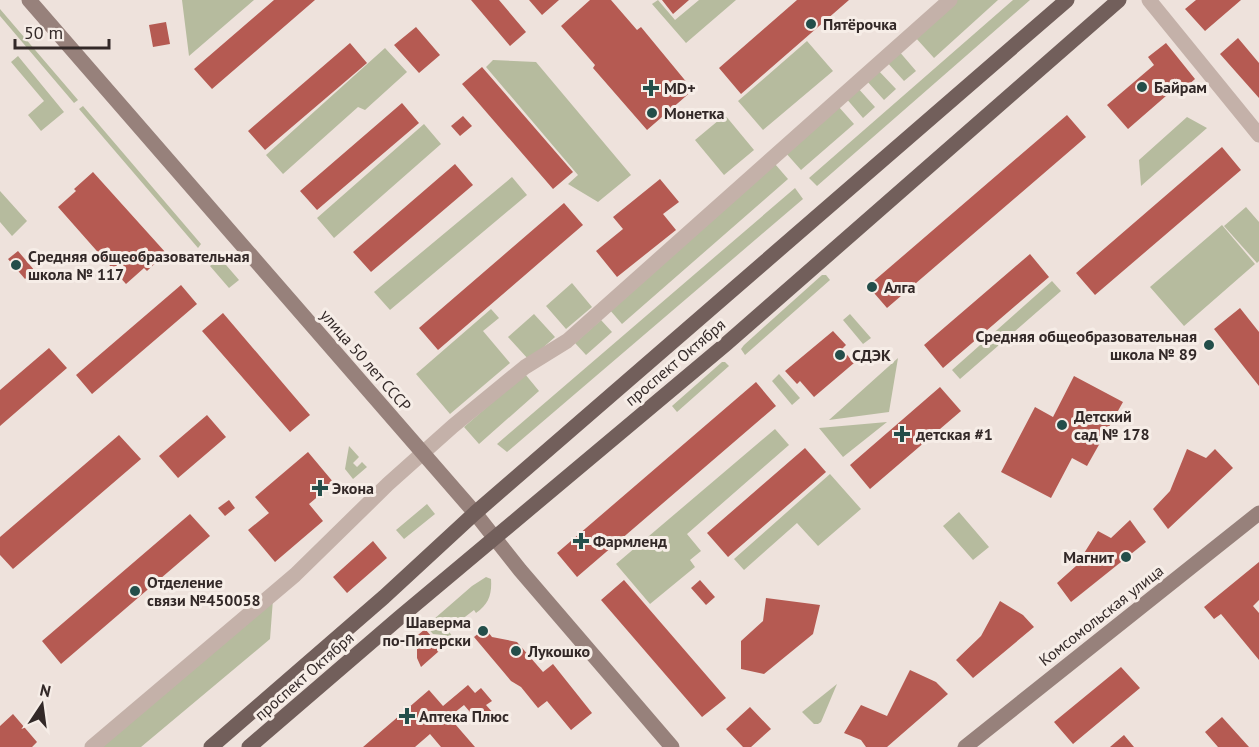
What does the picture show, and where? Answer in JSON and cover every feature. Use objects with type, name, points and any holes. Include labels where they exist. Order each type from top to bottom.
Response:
[{"type":"main road","name":"улица 50 лет СССР","points":[[29,0],[423,452],[520,570],[672,747]]},
{"type":"main road","name":"проспект Октября","points":[[211,747],[384,597],[475,513],[1067,0]]},
{"type":"main road","name":"проспект Октября","points":[[249,747],[822,261],[1119,0]]},
{"type":"main road","name":"Комсомольская улица","points":[[965,747],[1259,513]]},
{"type":"street","points":[[92,747],[295,576],[423,452],[525,367],[567,341],[950,0]]},
{"type":"street","points":[[1149,0],[1259,135]]},
{"type":"green space","points":[[182,0],[254,0],[189,56]]},
{"type":"green space","points":[[658,0],[675,20],[699,0],[736,0],[686,43],[652,4]]},
{"type":"green space","points":[[956,0],[998,0],[934,58],[915,37]]},
{"type":"green space","points":[[1013,0],[1030,0],[817,186],[809,178]]},
{"type":"green space","points":[[0,9],[78,100],[74,103],[0,16]]},
{"type":"green space","points":[[807,41],[833,71],[763,130],[738,101]]},
{"type":"green space","points":[[385,48],[407,72],[365,110],[358,107],[283,174],[266,155]]},
{"type":"green space","points":[[898,50],[916,71],[904,81],[886,61]]},
{"type":"green space","points":[[18,56],[64,112],[41,131],[28,115],[44,101],[11,62]]},
{"type":"green space","points":[[493,60],[536,62],[631,175],[598,202],[568,184],[578,175],[486,67]]},
{"type":"green space","points":[[877,69],[896,89],[884,100],[866,80]]},
{"type":"green space","points":[[857,87],[875,107],[863,118],[845,97]]},
{"type":"green space","points":[[83,106],[201,244],[198,248],[79,109]]},
{"type":"green space","points":[[838,106],[854,124],[801,170],[785,152]]},
{"type":"green space","points":[[725,115],[754,150],[724,175],[695,140]]},
{"type":"green space","points":[[1187,117],[1207,128],[1141,186],[1139,160]]},
{"type":"green space","points":[[424,124],[441,144],[334,238],[317,218]]},
{"type":"green space","points":[[775,164],[788,179],[622,324],[609,309]]},
{"type":"green space","points":[[512,177],[527,195],[390,310],[374,292]]},
{"type":"green space","points":[[795,188],[803,199],[507,452],[497,444]]},
{"type":"green space","points":[[0,191],[27,221],[12,236],[0,222]]},
{"type":"green space","points":[[1246,207],[1259,222],[1259,261],[1257,263],[1224,226]]},
{"type":"green space","points":[[1222,225],[1255,264],[1184,326],[1150,287]]},
{"type":"green space","points":[[220,258],[239,280],[229,288],[210,266]]},
{"type":"green space","points":[[822,275],[826,275],[830,280],[745,355],[741,349],[744,345]]},
{"type":"green space","points":[[1052,281],[1061,291],[960,379],[952,370]]},
{"type":"green space","points":[[572,283],[592,307],[566,329],[546,306]]},
{"type":"green space","points":[[491,309],[499,318],[483,331],[510,363],[450,414],[416,374]]},
{"type":"green space","points":[[534,314],[555,337],[529,360],[508,337]]},
{"type":"green space","points":[[850,314],[871,338],[863,344],[843,320]]},
{"type":"green space","points":[[601,320],[612,332],[586,355],[575,343]]},
{"type":"green space","points":[[898,358],[889,412],[829,420]]},
{"type":"green space","points":[[722,362],[729,366],[677,412],[672,406]]},
{"type":"green space","points":[[525,374],[539,391],[479,444],[464,427]]},
{"type":"green space","points":[[779,374],[800,398],[792,405],[772,381]]},
{"type":"green space","points":[[887,422],[843,457],[819,428]]},
{"type":"green space","points":[[775,429],[789,445],[687,534],[701,551],[690,560],[695,567],[650,604],[616,564]]},
{"type":"green space","points":[[349,446],[359,457],[353,463],[357,467],[362,462],[367,467],[353,479],[345,469]]},
{"type":"green space","points":[[830,474],[861,509],[818,546],[797,523],[744,570],[734,559]]},
{"type":"green space","points":[[427,504],[435,514],[404,539],[396,530]]},
{"type":"green space","points":[[959,512],[989,547],[973,560],[943,526]]},
{"type":"green space","points":[[486,577],[491,579],[491,589],[484,606],[476,613],[474,610],[448,630],[452,636],[447,639],[443,635],[433,634],[426,626],[472,586]]},
{"type":"green space","points":[[273,599],[270,639],[141,747],[99,747]]},
{"type":"green space","points":[[837,684],[821,722],[814,724],[802,712]]},
{"type":"building","points":[[274,0],[315,0],[212,89],[194,69]]},
{"type":"building","points":[[471,0],[499,0],[526,32],[510,46]]},
{"type":"building","points":[[529,0],[559,0],[542,15]]},
{"type":"building","points":[[590,0],[611,0],[637,30],[641,27],[693,90],[647,130],[593,68],[595,65],[561,26]]},
{"type":"building","points":[[662,0],[689,0],[673,14]]},
{"type":"building","points":[[797,0],[849,0],[741,94],[719,68]]},
{"type":"building","points":[[1196,0],[1241,0],[1205,31],[1185,9]]},
{"type":"building","points":[[166,22],[170,44],[153,47],[149,25]]},
{"type":"building","points":[[416,27],[440,55],[419,73],[394,45]]},
{"type":"building","points":[[1238,38],[1259,63],[1259,98],[1220,54]]},
{"type":"building","points":[[350,43],[367,63],[265,150],[248,131]]},
{"type":"building","points":[[1166,43],[1195,79],[1178,94],[1174,89],[1128,129],[1107,105],[1154,65],[1148,57]]},
{"type":"building","points":[[482,67],[573,172],[553,189],[462,84]]},
{"type":"building","points":[[402,103],[419,123],[317,210],[300,191]]},
{"type":"building","points":[[1067,115],[1086,137],[887,308],[868,286]]},
{"type":"building","points":[[463,116],[472,126],[460,136],[451,126]]},
{"type":"building","points":[[1222,147],[1241,170],[1095,295],[1076,273]]},
{"type":"building","points":[[455,164],[473,185],[371,272],[353,252]]},
{"type":"building","points":[[93,172],[166,253],[147,271],[144,268],[126,284],[58,207]]},
{"type":"building","points":[[660,179],[679,202],[663,214],[676,230],[617,277],[596,251],[623,229],[613,217]]},
{"type":"building","points":[[564,203],[583,225],[438,350],[419,328]]},
{"type":"building","points":[[18,251],[35,271],[25,279],[8,259]]},
{"type":"building","points":[[1030,254],[1049,277],[943,368],[924,345]]},
{"type":"building","points":[[181,285],[197,304],[92,394],[76,375]]},
{"type":"building","points":[[1240,308],[1259,332],[1259,386],[1214,329]]},
{"type":"building","points":[[223,313],[310,415],[290,432],[202,331]]},
{"type":"building","points":[[833,331],[846,345],[842,349],[854,363],[814,397],[800,381],[797,384],[785,371]]},
{"type":"building","points":[[49,348],[67,368],[0,426],[0,390]]},
{"type":"building","points":[[1074,376],[1123,402],[1087,466],[1072,458],[1051,498],[1001,472],[1035,407],[1053,417]]},
{"type":"building","points":[[756,382],[776,406],[577,577],[557,553]]},
{"type":"building","points":[[940,387],[961,411],[870,489],[850,465]]},
{"type":"building","points":[[207,415],[226,437],[178,478],[159,456]]},
{"type":"building","points":[[119,435],[141,459],[13,569],[0,555],[0,537]]},
{"type":"building","points":[[805,448],[826,472],[728,557],[707,533]]},
{"type":"building","points":[[1187,449],[1206,458],[1215,449],[1233,468],[1168,529],[1153,509],[1170,491]]},
{"type":"building","points":[[308,452],[334,483],[309,504],[323,521],[275,562],[248,530],[269,513],[255,497]]},
{"type":"building","points":[[229,500],[235,508],[225,516],[218,508]]},
{"type":"building","points":[[190,514],[210,536],[61,664],[42,641]]},
{"type":"building","points":[[1130,520],[1146,542],[1071,602],[1057,583],[1076,566],[1098,531],[1111,538]]},
{"type":"building","points":[[373,541],[387,558],[347,593],[333,577]]},
{"type":"building","points":[[1259,562],[1259,600],[1253,606],[1259,613],[1259,660],[1221,614],[1214,619],[1204,607]]},
{"type":"building","points":[[624,580],[726,698],[702,717],[601,600]]},
{"type":"building","points":[[700,580],[715,597],[706,605],[691,588]]},
{"type":"building","points":[[766,598],[820,605],[813,634],[764,674],[741,669],[741,641],[763,621]]},
{"type":"building","points":[[1000,601],[1023,615],[1034,627],[973,678],[956,660],[981,636]]},
{"type":"building","points":[[485,628],[492,637],[517,642],[543,672],[553,664],[592,713],[571,730],[547,701],[538,708],[521,687],[511,681],[474,637]]},
{"type":"building","points":[[425,629],[432,637],[440,636],[447,644],[421,667],[417,658],[417,649],[411,641]]},
{"type":"building","points":[[1121,667],[1140,688],[1073,744],[1054,722]]},
{"type":"building","points":[[910,670],[936,682],[948,694],[887,747],[866,747],[861,740],[844,733],[861,705],[887,716]]},
{"type":"building","points":[[468,685],[475,693],[481,688],[492,701],[486,705],[494,714],[481,725],[464,705],[449,717],[475,747],[441,747],[430,734],[415,747],[363,747],[429,690],[443,706]]},
{"type":"building","points":[[750,707],[771,729],[751,747],[743,747],[726,729]]},
{"type":"building","points":[[13,714],[37,742],[32,747],[0,747],[0,726]]},
{"type":"building","points":[[1222,717],[1249,747],[1218,747],[1205,732]]},
{"type":"building","points":[[1124,735],[1134,747],[1110,747]]},
{"type":"place","name":"Пятёрочка","points":[[811,24]]},
{"type":"place","name":"Байрам","points":[[1142,87]]},
{"type":"place","name":"MD+","points":[[651,88]]},
{"type":"place","name":"Монетка","points":[[652,113]]},
{"type":"place","name":"Средняя общеобразовательная школа № 117","points":[[16,265]]},
{"type":"place","name":"Алга","points":[[872,287]]},
{"type":"place","name":"Средняя общеобразовательная школа № 89","points":[[1209,345]]},
{"type":"place","name":"СДЭК","points":[[840,355]]},
{"type":"place","name":"Детский сад № 178","points":[[1062,425]]},
{"type":"place","name":"детская #1","points":[[902,434]]},
{"type":"place","name":"Экона","points":[[320,488]]},
{"type":"place","name":"Фармленд","points":[[581,541]]},
{"type":"place","name":"Магнит","points":[[1126,557]]},
{"type":"place","name":"Отделение связи №450058","points":[[135,591]]},
{"type":"place","name":"Шаверма по-Питерски","points":[[483,631]]},
{"type":"place","name":"Лукошко","points":[[516,651]]},
{"type":"place","name":"Аптека Плюс","points":[[407,716]]}]
